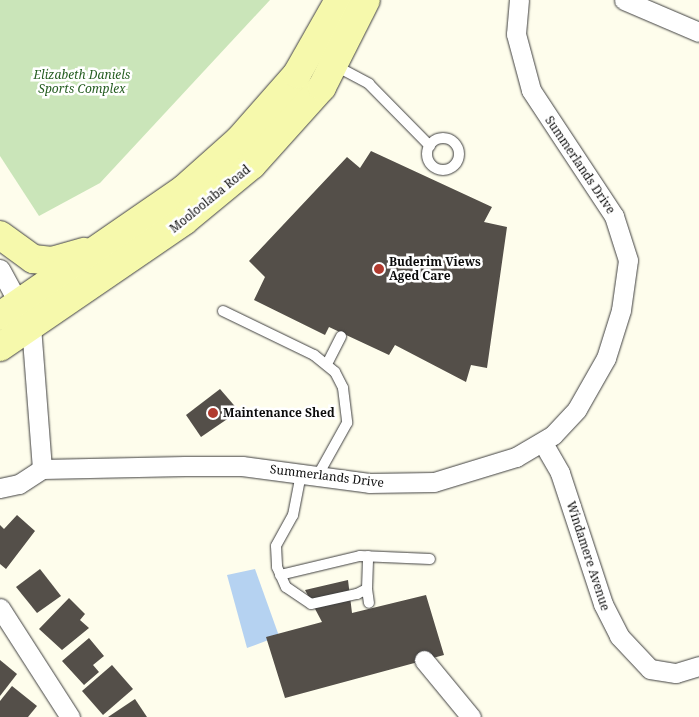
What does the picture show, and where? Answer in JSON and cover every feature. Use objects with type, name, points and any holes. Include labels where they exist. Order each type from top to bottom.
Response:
[{"type":"main road","name":"Mooloolaba Road","points":[[12,327],[115,236],[184,188],[239,140],[271,108],[310,55],[339,0]]},
{"type":"main road","name":"Mooloolaba Road","points":[[12,327],[234,182],[290,127],[336,66],[366,0]]},
{"type":"main road","points":[[0,235],[26,255],[52,261],[115,236]]},
{"type":"street","name":"Summerlands Drive","points":[[42,469],[242,466],[309,476],[390,484],[434,482],[475,472],[543,443],[577,409],[600,370],[622,310],[628,260],[614,216],[531,90],[517,39],[519,0]]},
{"type":"street","points":[[624,0],[699,32]]},
{"type":"street","points":[[0,269],[42,469],[19,484],[0,488]]},
{"type":"street","name":"Windamere Avenue","points":[[543,443],[560,473],[603,604],[619,636],[650,669],[676,673],[699,666]]},
{"type":"street","points":[[0,608],[70,717]]},
{"type":"street","points":[[424,660],[471,717]]},
{"type":"lane","points":[[310,55],[336,66],[369,84],[430,146]]},
{"type":"lane","points":[[223,311],[327,364],[343,388],[347,423],[309,476],[293,514],[276,546],[280,575],[295,596],[311,604],[367,589]]},
{"type":"lane","points":[[327,364],[341,336]]},
{"type":"lane","points":[[280,575],[368,556],[430,559]]},
{"type":"lane","points":[[368,556],[367,589],[369,603]]},
{"type":"green space","name":"Elizabeth Daniels Sports Complex","points":[[0,0],[270,0],[100,183],[39,216],[0,156]]},
{"type":"water","points":[[255,569],[279,636],[247,648],[227,575]]},
{"type":"building","name":"Buderim Views Aged Care","points":[[371,151],[492,207],[484,222],[507,227],[487,368],[471,365],[466,382],[395,345],[389,355],[329,327],[325,335],[254,300],[265,277],[249,261],[347,157],[360,168]]},
{"type":"building","name":"Maintenance Shed","points":[[220,389],[239,411],[201,437],[186,415]]},
{"type":"building","points":[[17,515],[35,531],[6,569],[0,564],[0,525],[4,529]]},
{"type":"building","points":[[40,569],[61,596],[37,613],[16,587]]},
{"type":"building","points":[[348,580],[352,613],[426,595],[444,655],[285,698],[266,637],[322,622],[305,590]]},
{"type":"building","points":[[69,598],[85,614],[80,620],[89,628],[62,650],[39,629]]},
{"type":"building","points":[[89,638],[104,656],[93,665],[99,672],[84,685],[62,661]]},
{"type":"building","points":[[0,660],[17,674],[0,696]]},
{"type":"building","points":[[112,665],[133,689],[103,715],[82,691]]},
{"type":"building","points":[[12,686],[37,706],[28,717],[0,717],[0,701]]},
{"type":"building","points":[[135,699],[147,717],[108,717]]},
{"type":"place","name":"Buderim Views Aged Care","points":[[379,269]]},
{"type":"place","name":"Maintenance Shed","points":[[213,413]]}]
